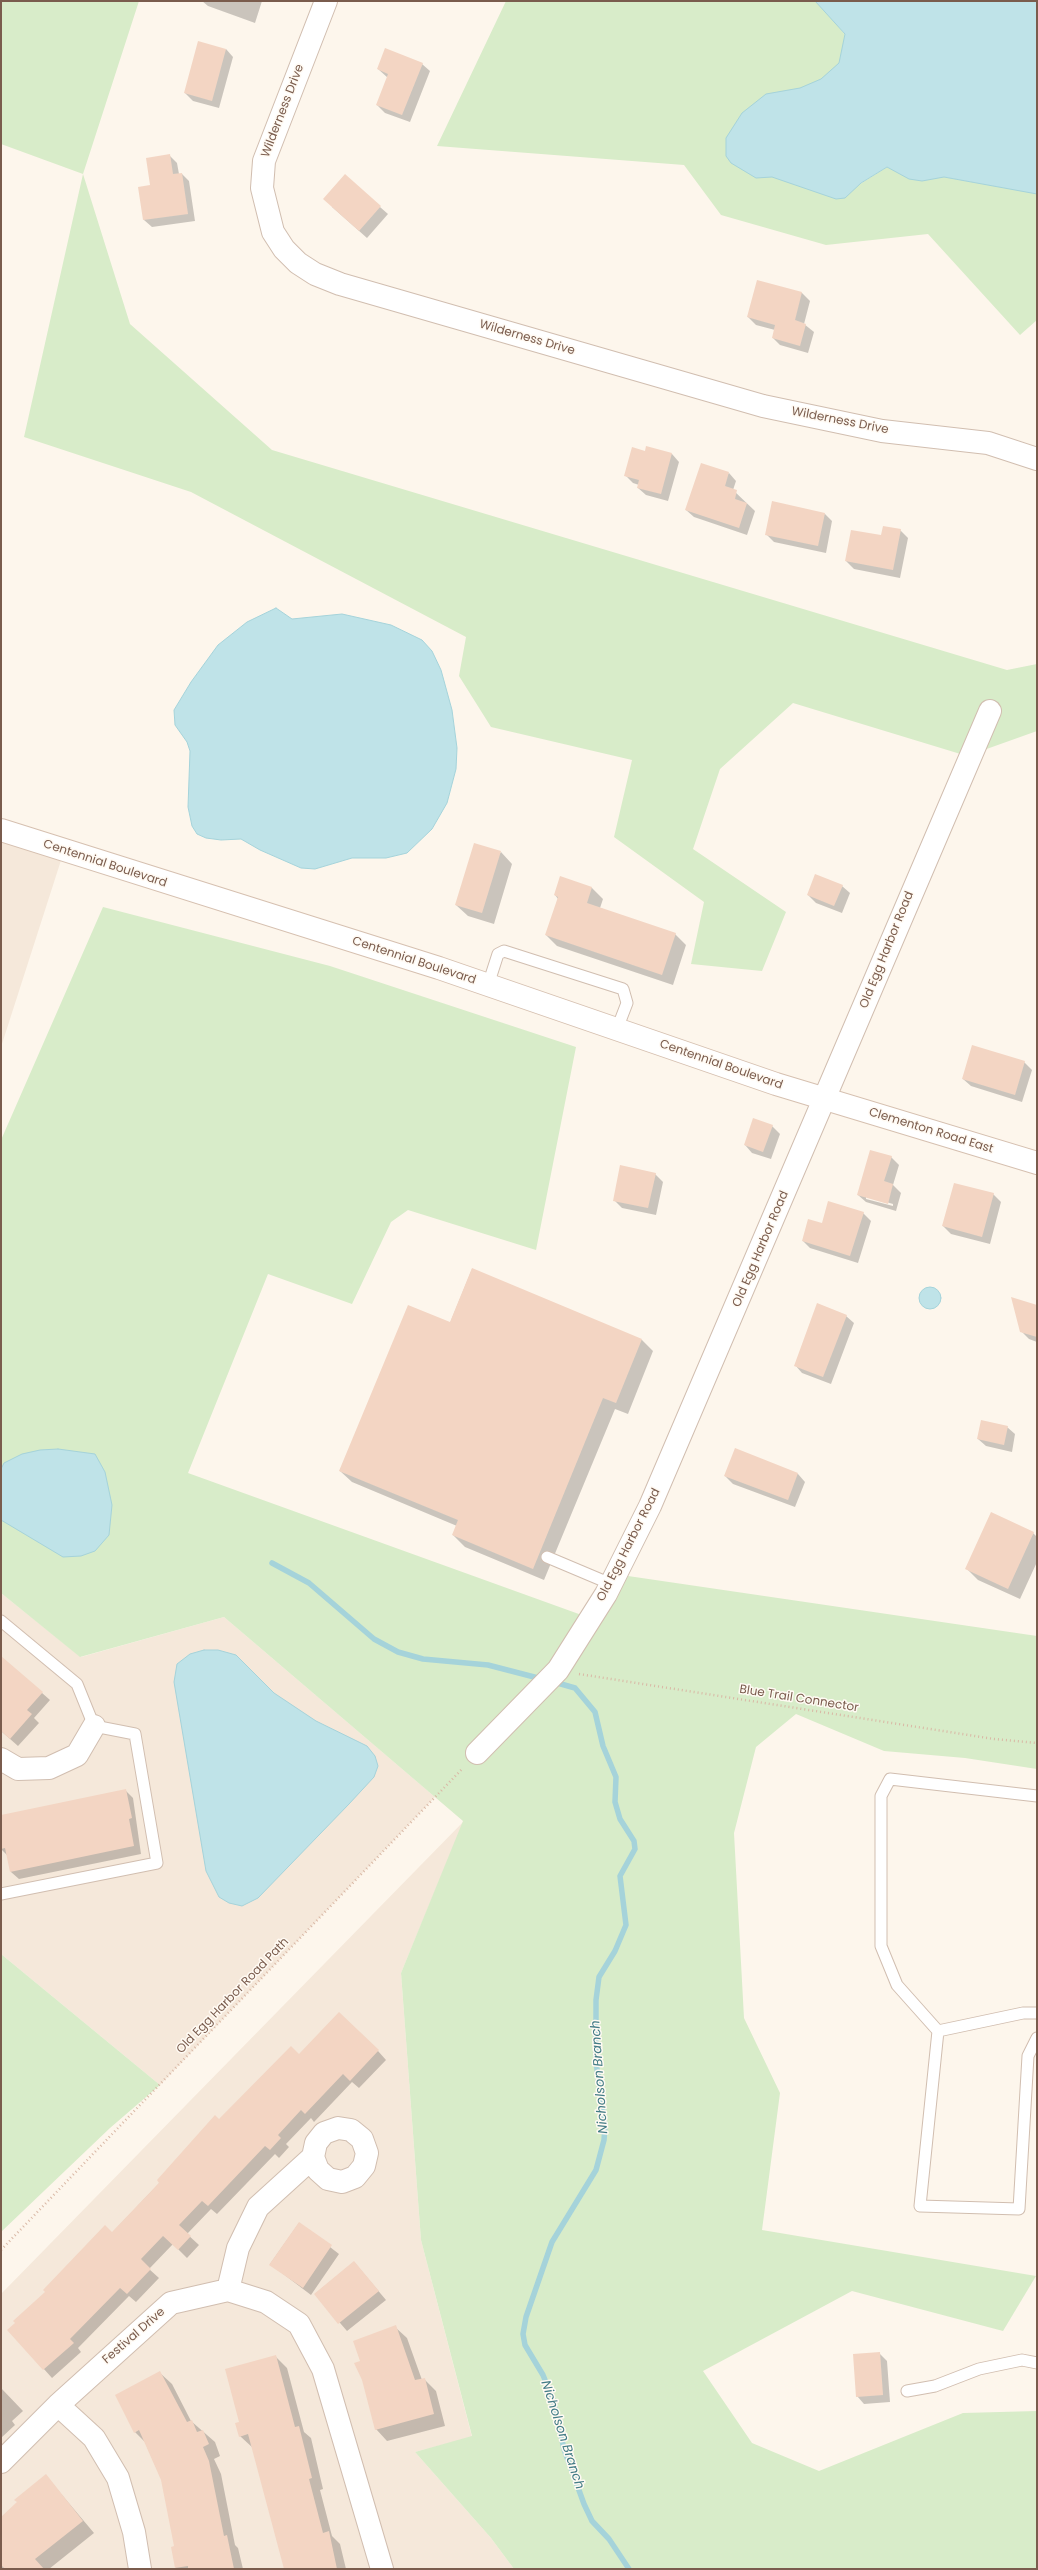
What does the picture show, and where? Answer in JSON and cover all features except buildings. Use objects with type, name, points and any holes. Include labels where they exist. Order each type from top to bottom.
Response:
[{"type":"street","name":"Wilderness Drive","points":[[326,1],[264,161],[262,188],[274,232],[284,249],[298,263],[315,274],[340,284],[763,406],[882,431],[988,443],[1037,459]]},
{"type":"street","name":"Old Egg Harbor Road","points":[[477,1753],[558,1670],[611,1584],[650,1506],[825,1099],[920,869],[990,711]]},
{"type":"street","name":"Centennial Boulevard","points":[[1,830],[488,985],[825,1099]]},
{"type":"street","name":"Clementon Road East","points":[[825,1099],[1037,1163]]},
{"type":"street","points":[[1,1759],[18,1769],[49,1768],[77,1755],[94,1726]]},
{"type":"street","points":[[313,2157],[258,2208],[238,2248],[228,2290],[266,2302],[299,2324],[323,2369],[382,2569]]},
{"type":"street","name":"Festival Drive","points":[[1,2462],[58,2405],[171,2303],[228,2290]]},
{"type":"street","points":[[58,2405],[94,2438],[118,2478],[134,2532],[140,2569]]},
{"type":"lane","points":[[488,985],[498,954],[504,951],[623,989],[627,1004],[617,1029]]},
{"type":"lane","points":[[547,1557],[611,1584]]},
{"type":"lane","points":[[1,1621],[76,1684],[94,1726],[135,1734],[157,1863],[1,1894]]},
{"type":"lane","points":[[1037,1796],[890,1779],[881,1796],[881,1946],[898,1985],[938,2031],[920,2206],[1019,2209],[1028,2056],[1037,2038]]},
{"type":"lane","points":[[938,2031],[1022,2013],[1037,2013]]},
{"type":"lane","points":[[907,2391],[935,2386],[987,2368],[1022,2360],[1037,2363]]},
{"type":"path","name":"Blue Trail Connector","points":[[558,1670],[994,1739],[1037,1742]]},
{"type":"path","name":"Old Egg Harbor Road Path","points":[[1,2250],[477,1753]]},
{"type":"shaded area","points":[[1,830],[64,851],[1,1047]]},
{"type":"shaded area","points":[[1,1593],[81,1657],[224,1617],[435,1797],[160,2085],[1,1954]]},
{"type":"shaded area","points":[[464,1821],[401,1973],[421,2240],[472,2437],[415,2452],[491,2538],[514,2569],[1,2569],[1,2294]]},
{"type":"green space","points":[[1,1],[139,1],[83,174],[1,144]]},
{"type":"green space","points":[[506,1],[819,1],[846,36],[837,72],[836,199],[887,167],[1037,193],[1037,320],[1020,335],[928,234],[826,245],[721,215],[684,165],[437,146]]},
{"type":"green space","points":[[83,174],[130,324],[272,450],[1007,670],[1037,664],[1037,731],[967,756],[793,703],[720,769],[693,849],[786,912],[762,971],[691,964],[704,902],[614,837],[632,760],[491,727],[459,676],[466,637],[191,492],[24,437]]},
{"type":"green space","points":[[103,907],[330,966],[576,1047],[536,1250],[408,1210],[391,1222],[352,1304],[268,1274],[188,1473],[601,1622],[628,1576],[1037,1636],[1037,1769],[965,1758],[884,1751],[796,1714],[756,1747],[734,1833],[744,2018],[780,2093],[762,2230],[1036,2276],[1003,2331],[852,2291],[703,2371],[752,2443],[819,2471],[963,2413],[1037,2411],[1037,2569],[514,2569],[491,2538],[415,2452],[472,2436],[421,2240],[401,1973],[463,1821],[224,1617],[80,1657],[1,1593],[1,1140]]},
{"type":"green space","points":[[1,1954],[160,2085],[110,2128],[1,2232]]},
{"type":"water","points":[[815,1],[1037,1],[1037,194],[944,177],[922,181],[909,179],[887,167],[861,183],[845,198],[836,199],[772,177],[756,178],[731,163],[726,156],[726,138],[742,113],[766,94],[800,88],[821,79],[839,63],[845,34]]},
{"type":"water","points":[[276,608],[292,619],[342,614],[391,625],[422,640],[432,651],[441,670],[452,710],[457,748],[456,769],[447,803],[432,829],[407,853],[386,858],[352,858],[315,869],[301,868],[260,850],[241,839],[221,840],[206,838],[197,834],[192,826],[188,807],[190,751],[187,742],[175,725],[174,710],[191,682],[218,645],[247,622]]},
{"type":"water","points":[[930,1287],[938,1290],[941,1298],[938,1306],[930,1309],[922,1306],[919,1298],[922,1290]]},
{"type":"water","points":[[58,1449],[95,1454],[105,1472],[112,1505],[109,1535],[95,1551],[81,1556],[63,1557],[1,1520],[1,1469],[4,1463],[22,1454],[40,1450]]},
{"type":"water","points":[[204,1650],[218,1650],[236,1655],[274,1693],[316,1721],[367,1746],[375,1756],[378,1766],[374,1777],[258,1898],[242,1906],[229,1903],[219,1897],[206,1871],[174,1682],[177,1664],[190,1654]]},
{"type":"waterway","name":"Nicholson Branch","points":[[272,1563],[309,1583],[374,1639],[398,1652],[423,1659],[488,1665],[542,1679]]},
{"type":"waterway","name":"Nicholson Branch","points":[[554,1682],[575,1688],[595,1712],[603,1746],[616,1777],[615,1802],[620,1819],[634,1841],[635,1849],[620,1876],[626,1925],[615,1951],[599,1977],[596,2000],[596,2062],[605,2126],[604,2140],[596,2170],[552,2242],[526,2317],[523,2334],[525,2345],[543,2375],[553,2400],[564,2449],[584,2504],[592,2521],[609,2539],[629,2569]]}]
